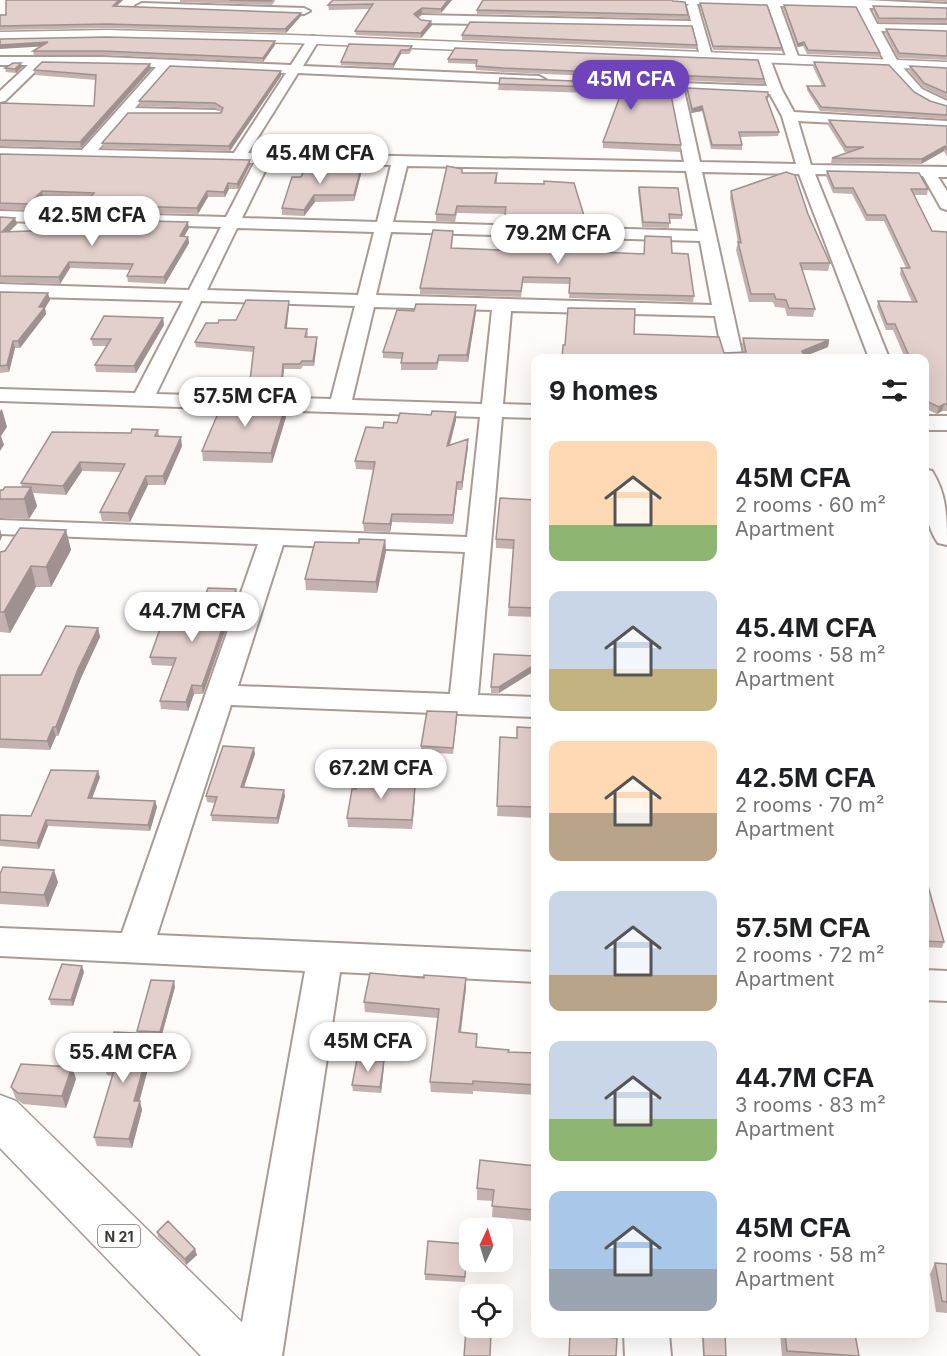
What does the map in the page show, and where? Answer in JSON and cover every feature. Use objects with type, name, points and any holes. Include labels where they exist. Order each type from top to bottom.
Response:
[{"type":"street","points":[[674,0],[860,2],[947,7]]},
{"type":"street","points":[[692,0],[706,56]]},
{"type":"street","points":[[772,1],[793,60]]},
{"type":"street","points":[[860,2],[892,64],[917,92],[947,106]]},
{"type":"street","points":[[142,6],[241,23],[300,20]]},
{"type":"street","points":[[238,158],[313,40],[511,16],[698,25]]},
{"type":"street","points":[[0,36],[108,34],[300,20]]},
{"type":"street","points":[[300,20],[313,40]]},
{"type":"street","points":[[419,27],[706,56],[947,66]]},
{"type":"street","points":[[873,27],[947,29]]},
{"type":"street","points":[[764,58],[775,90],[789,116],[805,169],[877,354]]},
{"type":"street","points":[[0,61],[166,64],[556,81]]},
{"type":"street","points":[[0,98],[39,61]]},
{"type":"street","points":[[87,154],[166,64]]},
{"type":"street","points":[[907,81],[927,82]]},
{"type":"street","points":[[616,84],[775,90]]},
{"type":"street","points":[[676,86],[732,354]]},
{"type":"street","points":[[125,112],[215,114]]},
{"type":"street","points":[[789,116],[947,125]]},
{"type":"street","points":[[0,153],[947,172]]},
{"type":"street","points":[[143,399],[264,158]]},
{"type":"street","points":[[340,406],[400,161]]},
{"type":"street","points":[[928,172],[947,205]]},
{"type":"street","points":[[0,216],[707,236]]},
{"type":"street","points":[[0,290],[723,311]]},
{"type":"street","points":[[463,704],[502,305]]},
{"type":"street","points":[[0,395],[531,412]]},
{"type":"street","points":[[929,423],[947,423]]},
{"type":"street","points":[[929,489],[947,538]]},
{"type":"street","points":[[12,534],[273,537],[478,545]]},
{"type":"street","points":[[135,948],[273,537]]},
{"type":"street","points":[[220,695],[531,707]]},
{"type":"street","points":[[0,942],[531,967]]},
{"type":"street","points":[[258,1356],[325,957]]},
{"type":"street","points":[[929,984],[947,986]]},
{"type":"street","name":"N 21","points":[[0,1116],[238,1356]]},
{"type":"street","points":[[647,1338],[648,1356]]},
{"type":"building","points":[[6,0],[119,0],[113,6],[301,13],[285,29],[107,24],[0,26],[0,15],[6,15]]},
{"type":"building","points":[[333,0],[448,0],[441,9],[422,8],[414,14],[421,20],[431,21],[421,33],[355,31],[373,4],[328,5]]},
{"type":"building","points":[[483,0],[672,0],[685,2],[688,15],[477,10]]},
{"type":"building","points":[[700,3],[767,5],[782,48],[713,46]]},
{"type":"building","points":[[784,5],[856,7],[880,53],[808,50],[804,42],[798,44]]},
{"type":"building","points":[[873,6],[947,8],[947,19],[879,18]]},
{"type":"building","points":[[470,22],[692,26],[697,45],[462,35]]},
{"type":"building","points":[[886,29],[947,31],[947,56],[899,53]]},
{"type":"building","points":[[107,37],[275,41],[263,58],[103,51],[33,51],[48,42],[0,45],[0,39]]},
{"type":"building","points":[[349,44],[412,46],[409,50],[401,50],[393,64],[341,62]]},
{"type":"building","points":[[455,48],[758,60],[764,79],[476,66],[477,60],[448,59]]},
{"type":"building","points":[[42,62],[150,64],[80,142],[0,140],[0,103],[94,106],[96,75],[34,70]]},
{"type":"building","points":[[814,62],[889,65],[914,92],[930,101],[947,106],[947,115],[821,107],[807,86],[825,86]]},
{"type":"building","points":[[13,63],[21,63],[15,69],[5,68]]},
{"type":"building","points":[[170,66],[281,71],[229,146],[102,143],[128,113],[221,113],[223,108],[215,103],[139,101]]},
{"type":"building","points":[[910,66],[947,68],[947,93],[924,83]]},
{"type":"building","points":[[500,78],[669,85],[681,145],[603,142],[623,88],[499,84]]},
{"type":"building","points":[[687,88],[768,92],[768,97],[766,97],[779,132],[739,132],[742,145],[712,145],[702,106],[692,109]]},
{"type":"building","points":[[829,120],[947,126],[947,150],[945,146],[922,159],[832,158],[864,147],[846,147]]},
{"type":"building","points":[[0,154],[250,160],[237,184],[228,183],[224,192],[207,191],[197,208],[84,205],[94,193],[42,191],[29,204],[0,203]]},
{"type":"building","points":[[447,166],[462,169],[462,173],[497,173],[495,183],[544,184],[544,181],[574,183],[585,219],[505,216],[506,207],[457,206],[455,215],[436,214]]},
{"type":"building","points":[[305,168],[361,168],[354,195],[314,195],[304,210],[282,208],[292,177],[301,177]]},
{"type":"building","points":[[827,171],[919,173],[928,189],[911,189],[932,231],[947,232],[947,404],[939,407],[929,402],[929,354],[908,354],[895,324],[887,324],[878,301],[917,302],[901,268],[910,268],[885,215],[867,215],[853,188],[834,188]]},
{"type":"building","points":[[786,172],[795,175],[808,214],[830,263],[800,263],[815,309],[789,308],[786,300],[776,299],[774,294],[751,294],[738,242],[741,243],[731,191]]},
{"type":"building","points":[[639,187],[678,188],[682,215],[669,214],[670,223],[643,222]]},
{"type":"building","points":[[0,217],[15,218],[2,232],[63,230],[72,219],[188,222],[180,236],[188,237],[164,277],[127,276],[133,264],[69,262],[59,277],[0,276]]},
{"type":"building","points":[[433,230],[453,231],[451,248],[500,250],[503,232],[589,234],[592,245],[597,245],[597,252],[644,254],[645,236],[671,237],[672,253],[688,254],[694,296],[569,293],[570,278],[523,277],[521,291],[420,288]]},
{"type":"building","points":[[0,292],[48,293],[39,307],[45,307],[18,341],[13,341],[7,365],[0,366]]},
{"type":"building","points":[[246,300],[289,301],[285,328],[307,329],[305,337],[317,337],[313,361],[283,364],[281,390],[249,389],[254,347],[195,342],[206,323],[236,320]]},
{"type":"building","points":[[416,304],[476,305],[467,355],[439,355],[437,363],[401,363],[403,353],[383,352],[397,310],[414,311]]},
{"type":"building","points":[[568,308],[635,309],[634,334],[719,337],[724,353],[746,352],[743,338],[829,340],[802,351],[803,354],[562,354],[563,345],[565,345]]},
{"type":"building","points":[[104,316],[163,318],[134,366],[95,365],[111,339],[91,339]]},
{"type":"building","points":[[246,402],[278,403],[278,407],[285,407],[271,453],[202,451],[222,404],[245,405]]},
{"type":"building","points":[[432,411],[456,412],[447,446],[468,439],[462,482],[457,482],[453,515],[392,514],[390,524],[363,523],[375,462],[355,461],[366,427],[383,428],[384,422],[397,423],[400,413],[431,415]]},
{"type":"building","points":[[132,429],[158,430],[155,436],[181,437],[163,476],[146,476],[128,513],[100,512],[125,464],[80,462],[63,486],[21,483],[52,432],[131,433]]},
{"type":"building","points":[[5,487],[31,487],[24,499],[0,499],[0,490]]},
{"type":"building","points":[[500,498],[531,500],[531,608],[509,607],[514,540],[496,539]]},
{"type":"building","points":[[20,528],[66,530],[46,567],[31,566],[4,612],[0,612],[0,552],[5,551]]},
{"type":"building","points":[[359,539],[385,540],[376,582],[305,579],[315,542],[359,543]]},
{"type":"building","points":[[208,588],[236,589],[202,686],[192,685],[186,702],[160,701],[176,658],[150,657],[166,612],[199,613]]},
{"type":"building","points":[[66,626],[98,628],[78,669],[56,727],[53,727],[47,741],[0,739],[0,675],[41,675]]},
{"type":"building","points":[[494,654],[531,656],[531,667],[499,687],[491,687]]},
{"type":"building","points":[[427,711],[457,712],[453,748],[421,746]]},
{"type":"building","points":[[517,727],[531,728],[531,807],[497,806],[500,737],[517,738]]},
{"type":"building","points":[[223,746],[254,748],[241,787],[284,790],[277,818],[211,815],[217,797],[206,796]]},
{"type":"building","points":[[51,770],[98,771],[88,798],[155,801],[148,825],[46,820],[37,843],[0,840],[0,815],[31,816]]},
{"type":"building","points":[[359,776],[401,778],[399,787],[415,787],[412,820],[347,818],[352,789],[356,789]]},
{"type":"building","points":[[3,867],[54,870],[44,895],[0,892],[0,874]]},
{"type":"building","points":[[929,890],[944,942],[929,941]]},
{"type":"building","points":[[62,964],[82,966],[71,1000],[49,999]]},
{"type":"building","points":[[370,973],[424,978],[424,975],[466,978],[459,1032],[477,1034],[476,1047],[531,1053],[531,1085],[473,1081],[473,1084],[430,1082],[439,1009],[364,1002]]},
{"type":"building","points":[[151,980],[174,981],[160,1032],[137,1031]]},
{"type":"building","points":[[114,1032],[153,1034],[134,1101],[140,1101],[129,1139],[94,1137],[115,1067],[104,1067]]},
{"type":"building","points":[[357,1059],[384,1061],[380,1087],[352,1085]]},
{"type":"building","points":[[21,1064],[72,1067],[62,1096],[18,1093],[11,1087]]},
{"type":"building","points":[[480,1160],[531,1165],[531,1210],[492,1206],[494,1190],[477,1188]]},
{"type":"building","points":[[168,1221],[195,1249],[185,1259],[157,1232]]},
{"type":"building","points":[[428,1241],[459,1243],[459,1272],[465,1272],[465,1277],[425,1274]]},
{"type":"building","points":[[935,1263],[947,1264],[947,1302],[942,1301]]},
{"type":"building","points":[[465,1338],[491,1338],[490,1356],[464,1356]]},
{"type":"building","points":[[570,1338],[617,1338],[616,1356],[569,1356]]},
{"type":"building","points":[[703,1338],[725,1338],[726,1356],[704,1356]]},
{"type":"building","points":[[785,1338],[856,1338],[859,1356],[787,1351]]}]
